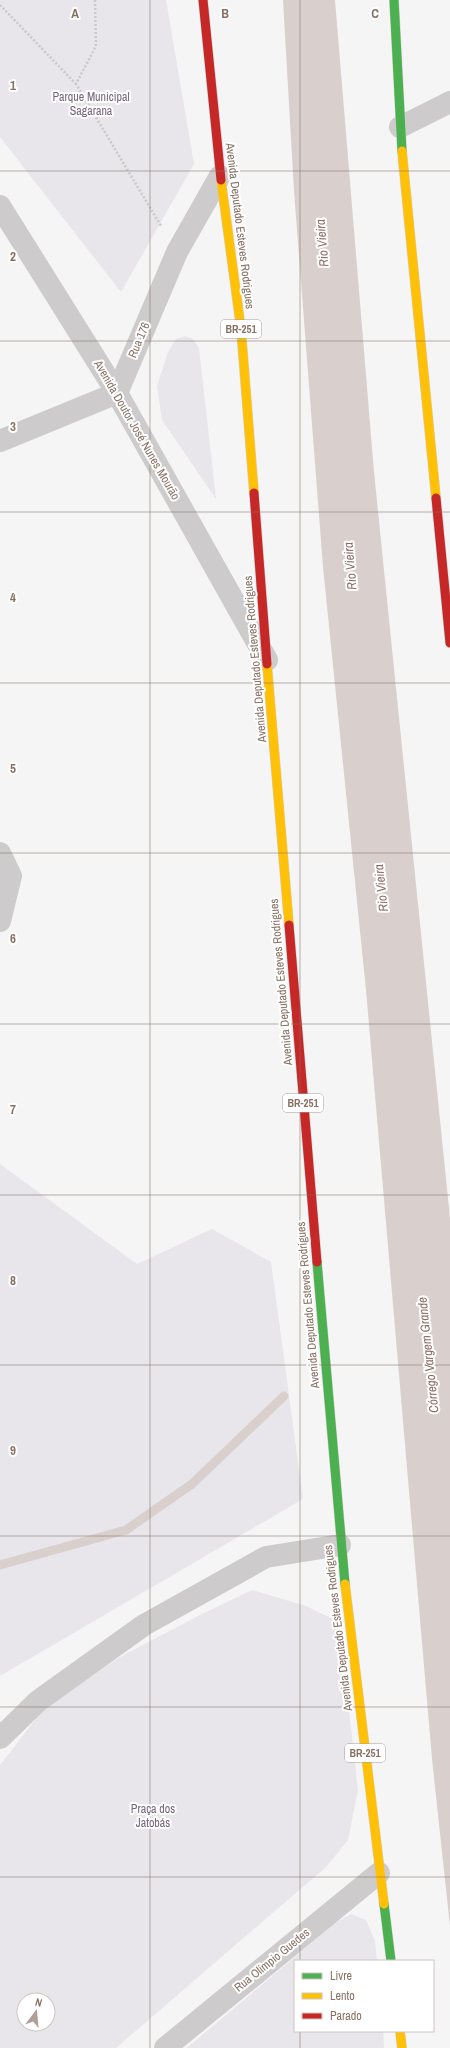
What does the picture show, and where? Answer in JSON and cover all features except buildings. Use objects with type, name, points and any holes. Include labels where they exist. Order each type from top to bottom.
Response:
[{"type":"main road","name":"Avenida Deputado Esteves Rodrigues","points":[[203,0],[220,176],[241,329],[340,1545],[391,1960]]},
{"type":"main road","points":[[394,0],[400,127],[448,599],[450,643]]},
{"type":"main road","points":[[400,2032],[402,2048]]},
{"type":"street","points":[[400,127],[450,102]]},
{"type":"street","name":"Rua 176","points":[[117,393],[177,252],[220,176]]},
{"type":"street","name":"Avenida Doutor José Nunes Mourão","points":[[0,206],[117,393],[267,660]]},
{"type":"street","points":[[0,441],[117,393]]},
{"type":"street","points":[[0,853],[10,876],[0,921]]},
{"type":"street","points":[[0,1738],[38,1701],[144,1625],[266,1557],[340,1545]]},
{"type":"street","name":"Rua Olímpio Guedes","points":[[165,2048],[379,1873]]},
{"type":"path","points":[[76,84],[96,46],[95,0]]},
{"type":"path","points":[[0,5],[76,84],[177,252]]},
{"type":"green space","name":"Parque Municipal Sagarana","points":[[0,0],[166,0],[194,164],[121,292],[0,137]]},
{"type":"green space","points":[[185,336],[193,339],[199,348],[216,499],[162,420],[157,386],[168,352],[176,339]]},
{"type":"green space","points":[[0,1164],[137,1264],[212,1229],[271,1262],[303,1499],[0,1676]]},
{"type":"green space","name":"Praça dos Jatobás","points":[[252,1590],[306,1606],[339,1622],[358,1790],[348,1840],[326,1867],[116,2048],[0,2048],[0,1765],[45,1707],[120,1657],[202,1614]]},
{"type":"green space","points":[[351,1914],[366,1920],[375,1941],[377,1960],[294,1960],[294,2032],[383,2032],[384,2048],[187,2048],[335,1923]]},
{"type":"water","name":"Córrego Vargem Grande","points":[[283,0],[335,0],[374,472],[450,1218],[450,1926],[432,1759],[366,990],[323,567],[294,191]]},
{"type":"waterway","points":[[0,1565],[126,1530],[192,1484],[284,1396]]},
{"type":"traffic: fast","points":[[394,0],[402,151]]},
{"type":"traffic: fast","points":[[317,1262],[345,1584]]},
{"type":"traffic: fast","points":[[384,1904],[391,1960]]},
{"type":"traffic: slow","points":[[402,151],[436,498]]},
{"type":"traffic: slow","points":[[221,180],[241,329],[254,493]]},
{"type":"traffic: slow","points":[[267,664],[289,925]]},
{"type":"traffic: slow","points":[[345,1584],[384,1904]]},
{"type":"traffic: slow","points":[[400,2032],[402,2048]]},
{"type":"traffic: jam","points":[[203,0],[221,180]]},
{"type":"traffic: jam","points":[[254,493],[267,664]]},
{"type":"traffic: jam","points":[[436,498],[450,643]]},
{"type":"traffic: jam","points":[[289,925],[317,1262]]},
{"type":"water label","name":"Rio Vieira","points":[[322,243]]},
{"type":"water label","name":"Rio Vieira","points":[[350,566]]},
{"type":"water label","name":"Rio Vieira","points":[[381,888]]}]
